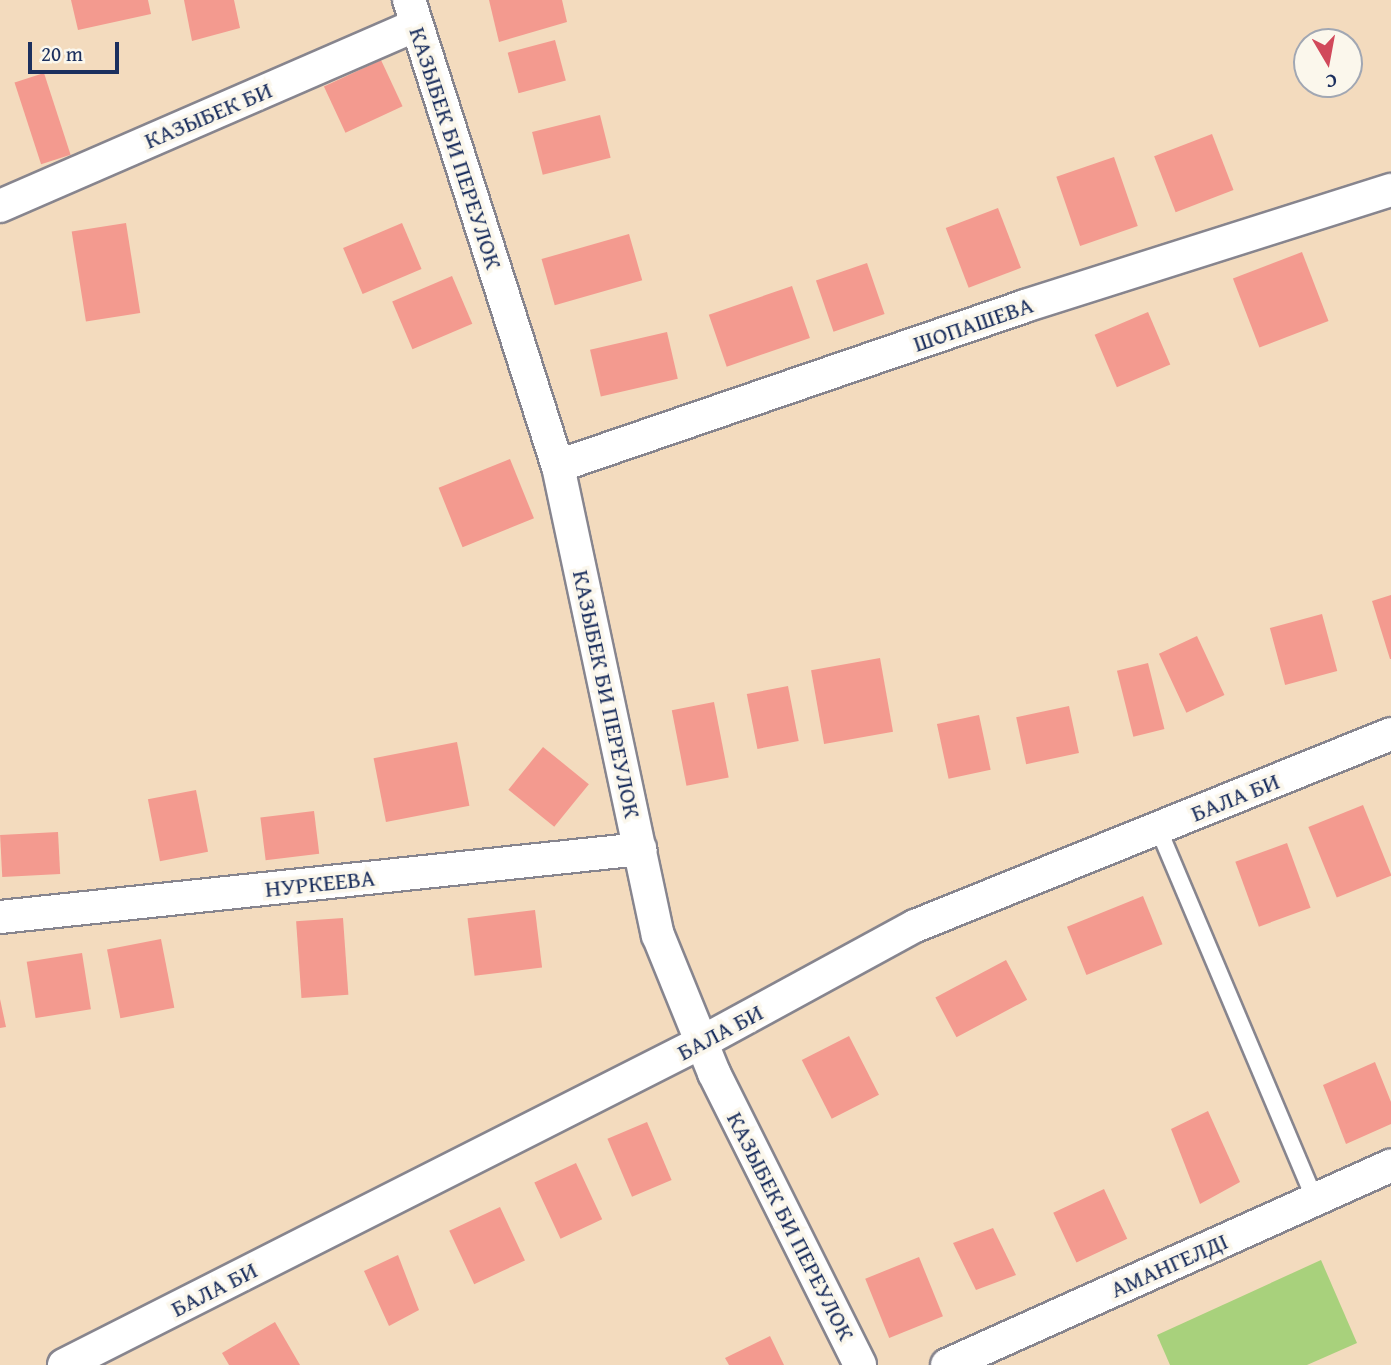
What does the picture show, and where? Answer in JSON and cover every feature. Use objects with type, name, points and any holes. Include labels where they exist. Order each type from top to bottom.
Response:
[{"type":"street","name":"КАЗЫБЕК БИ","points":[[0,206],[412,12]]},
{"type":"street","name":"КАЗЫБЕК БИ ПЕРЕУЛОК","points":[[412,12],[558,466],[659,935],[702,1042],[860,1365]]},
{"type":"street","name":"ШОПАШЕВА","points":[[558,466],[1025,306],[1391,190]]},
{"type":"street","name":"БАЛА БИ","points":[[64,1365],[702,1042],[915,926],[1391,734]]},
{"type":"street","name":"НУРКЕЕВА","points":[[0,917],[640,849]]},
{"type":"street","name":"АМАНГЕЛДІ","points":[[947,1365],[1391,1165]]},
{"type":"lane","points":[[1158,828],[1315,1199]]},
{"type":"green space","points":[[1321,1260],[1357,1343],[1307,1365],[1170,1365],[1157,1335]]},
{"type":"building","points":[[71,0],[148,0],[151,14],[78,30]]},
{"type":"building","points":[[184,0],[234,0],[240,28],[192,41]]},
{"type":"building","points":[[489,0],[562,0],[567,22],[499,42]]},
{"type":"building","points":[[555,40],[566,81],[519,93],[508,53]]},
{"type":"building","points":[[381,60],[403,106],[345,133],[324,87]]},
{"type":"building","points":[[44,73],[71,155],[41,164],[15,83]]},
{"type":"building","points":[[600,115],[611,158],[543,175],[532,132]]},
{"type":"building","points":[[1212,134],[1234,190],[1176,212],[1154,156]]},
{"type":"building","points":[[1114,157],[1138,226],[1080,246],[1056,177]]},
{"type":"building","points":[[998,208],[1021,268],[969,288],[946,228]]},
{"type":"building","points":[[126,223],[140,313],[86,321],[72,232]]},
{"type":"building","points":[[402,223],[422,269],[363,294],[343,248]]},
{"type":"building","points":[[629,234],[642,280],[555,305],[542,259]]},
{"type":"building","points":[[1302,252],[1329,321],[1259,348],[1233,279]]},
{"type":"building","points":[[867,263],[885,314],[834,332],[816,281]]},
{"type":"building","points":[[452,276],[472,324],[412,349],[392,301]]},
{"type":"building","points":[[792,286],[810,338],[727,367],[709,315]]},
{"type":"building","points":[[1148,312],[1170,364],[1117,387],[1095,335]]},
{"type":"building","points":[[667,332],[678,379],[601,397],[590,350]]},
{"type":"building","points":[[510,459],[534,518],[463,547],[439,488]]},
{"type":"building","points":[[1391,595],[1391,659],[1390,659],[1372,601]]},
{"type":"building","points":[[1322,614],[1337,671],[1285,685],[1270,628]]},
{"type":"building","points":[[1197,636],[1224,695],[1186,713],[1159,654]]},
{"type":"building","points":[[880,658],[893,732],[824,744],[811,670]]},
{"type":"building","points":[[1148,663],[1164,729],[1133,737],[1117,671]]},
{"type":"building","points":[[788,686],[799,741],[757,749],[747,694]]},
{"type":"building","points":[[714,702],[729,778],[686,786],[672,710]]},
{"type":"building","points":[[1069,706],[1079,753],[1026,764],[1016,717]]},
{"type":"building","points":[[979,715],[991,770],[949,779],[937,724]]},
{"type":"building","points":[[457,742],[469,806],[386,822],[374,758]]},
{"type":"building","points":[[543,747],[589,784],[554,827],[508,790]]},
{"type":"building","points":[[196,790],[208,852],[160,861],[148,799]]},
{"type":"building","points":[[1363,805],[1391,876],[1337,898],[1308,827]]},
{"type":"building","points":[[314,811],[319,854],[266,860],[260,818]]},
{"type":"building","points":[[58,832],[60,874],[2,877],[0,835]]},
{"type":"building","points":[[1287,843],[1311,908],[1259,927],[1235,862]]},
{"type":"building","points":[[1143,896],[1162,944],[1086,975],[1067,927]]},
{"type":"building","points":[[535,910],[542,968],[475,976],[468,918]]},
{"type":"building","points":[[343,918],[348,995],[301,998],[296,921]]},
{"type":"building","points":[[161,939],[174,1008],[120,1018],[107,949]]},
{"type":"building","points":[[82,953],[91,1009],[36,1018],[27,962]]},
{"type":"building","points":[[1006,960],[1027,1000],[956,1037],[935,998]]},
{"type":"building","points":[[0,999],[6,1027],[0,1028]]},
{"type":"building","points":[[849,1036],[879,1095],[832,1119],[802,1060]]},
{"type":"building","points":[[1375,1062],[1391,1102],[1391,1124],[1346,1144],[1323,1085]]},
{"type":"building","points":[[1208,1111],[1240,1182],[1200,1204],[1171,1129]]},
{"type":"building","points":[[647,1122],[672,1180],[632,1197],[607,1139]]},
{"type":"building","points":[[576,1163],[602,1219],[561,1239],[534,1182]]},
{"type":"building","points":[[1104,1189],[1127,1239],[1076,1263],[1053,1213]]},
{"type":"building","points":[[500,1207],[525,1260],[474,1284],[449,1231]]},
{"type":"building","points":[[993,1228],[1016,1275],[976,1290],[953,1243]]},
{"type":"building","points":[[398,1255],[419,1310],[389,1326],[364,1271]]},
{"type":"building","points":[[919,1257],[943,1316],[889,1338],[865,1279]]},
{"type":"building","points":[[275,1322],[300,1365],[229,1365],[222,1353]]},
{"type":"building","points":[[770,1336],[784,1365],[729,1365],[725,1358]]}]
